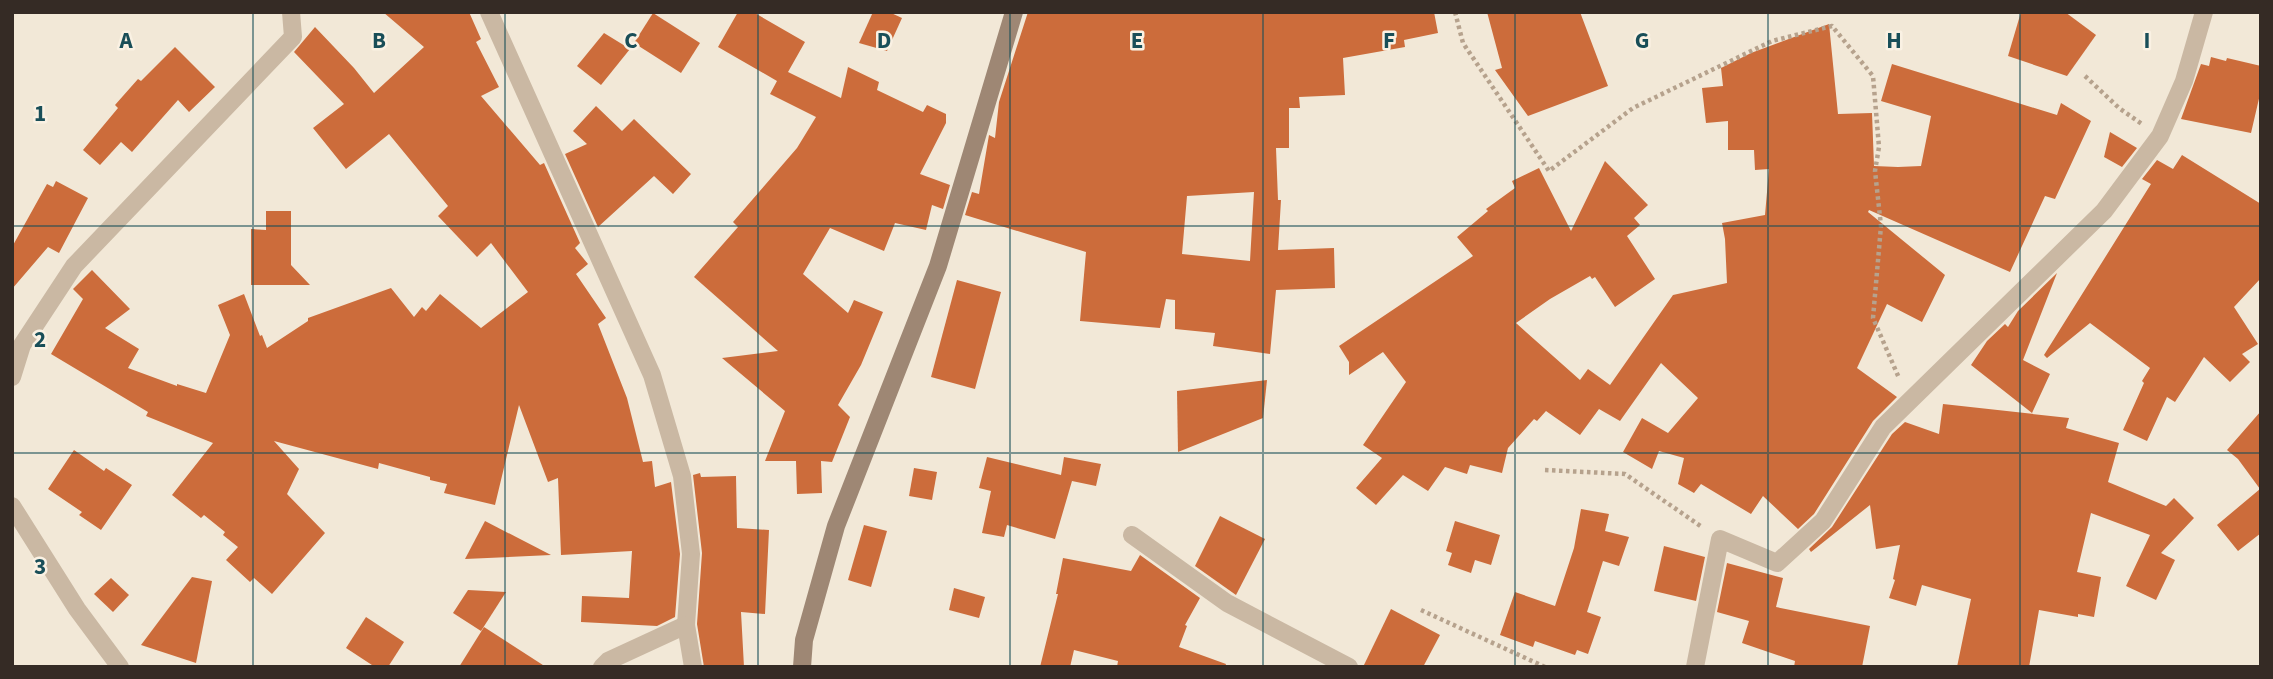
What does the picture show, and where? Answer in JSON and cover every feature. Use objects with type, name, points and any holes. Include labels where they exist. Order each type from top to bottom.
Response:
[{"type":"street","points":[[12,377],[22,345],[74,266],[293,37],[291,12]]},
{"type":"street","points":[[489,12],[652,375],[682,476],[691,554],[686,625],[693,667]]},
{"type":"street","points":[[802,667],[804,640],[836,526],[938,266],[1014,12]]},
{"type":"street","points":[[1695,667],[1720,539],[1777,563],[1823,521],[1884,427],[2104,211],[2160,136],[2184,81],[2204,12]]},
{"type":"street","points":[[12,506],[77,609],[120,667]]},
{"type":"street","points":[[1132,536],[1227,603],[1349,667]]},
{"type":"street","points":[[602,667],[686,625]]},
{"type":"path","points":[[1455,12],[1463,43],[1549,171],[1633,107],[1772,41],[1832,26],[1873,76],[1879,146],[1875,171],[1881,226],[1873,318],[1910,401]]},
{"type":"path","points":[[2085,76],[2119,108],[2160,136]]},
{"type":"path","points":[[1545,470],[1625,474],[1720,539]]},
{"type":"path","points":[[1421,610],[1545,667]]},
{"type":"building","points":[[383,12],[469,12],[481,39],[476,42],[499,87],[481,96],[540,165],[544,163],[580,243],[575,248],[588,264],[576,274],[606,318],[598,324],[627,398],[643,462],[652,461],[655,487],[671,482],[680,554],[675,617],[657,626],[581,622],[582,596],[629,598],[632,551],[561,555],[558,478],[548,482],[519,405],[495,505],[444,493],[447,484],[430,480],[430,477],[379,463],[378,469],[274,441],[299,469],[287,494],[325,533],[272,594],[254,578],[250,582],[226,560],[238,547],[223,535],[225,532],[204,515],[201,518],[172,495],[213,443],[146,416],[148,412],[51,354],[83,299],[73,289],[92,270],[130,309],[105,328],[139,349],[128,368],[177,386],[206,393],[230,335],[218,305],[244,294],[267,348],[308,321],[308,318],[391,288],[414,317],[422,307],[426,311],[440,294],[481,328],[528,292],[491,243],[477,257],[438,216],[448,206],[389,134],[346,169],[313,128],[344,104],[294,52],[315,27],[374,93],[424,47]]},
{"type":"building","points":[[738,12],[753,12],[805,42],[788,72],[841,98],[848,67],[879,82],[877,90],[923,112],[927,105],[946,114],[946,123],[920,174],[950,185],[943,209],[932,205],[926,230],[895,223],[884,251],[830,228],[803,274],[848,313],[854,300],[883,312],[861,365],[838,405],[850,417],[832,462],[821,461],[822,493],[797,494],[796,461],[765,461],[785,411],[722,358],[778,351],[694,277],[738,227],[733,222],[797,148],[816,117],[770,94],[777,81],[718,47]]},
{"type":"building","points":[[873,12],[889,12],[902,18],[887,51],[859,43]]},
{"type":"building","points":[[1028,12],[1434,12],[1438,33],[1404,40],[1405,47],[1343,58],[1345,95],[1299,97],[1300,108],[1289,108],[1289,148],[1276,148],[1278,200],[1281,200],[1278,250],[1334,248],[1335,288],[1276,290],[1270,354],[1213,346],[1215,333],[1175,329],[1175,300],[1166,299],[1160,328],[1080,321],[1086,252],[965,215],[972,192],[979,194],[989,135],[995,138],[999,102]],"holes":[[[1254,192],[1250,261],[1182,254],[1187,196]]]},
{"type":"building","points":[[1487,12],[1580,12],[1608,86],[1528,116],[1495,70],[1502,68]]},
{"type":"building","points":[[2021,12],[2065,12],[2096,35],[2067,76],[2008,56]]},
{"type":"building","points":[[653,13],[700,43],[681,73],[634,43]]},
{"type":"building","points":[[1829,24],[1838,114],[1872,113],[1874,166],[1921,166],[1931,116],[1881,101],[1892,64],[2057,115],[2061,103],[2091,121],[2055,199],[2045,196],[2010,272],[1869,210],[1868,212],[1945,275],[1922,322],[1887,304],[1857,368],[1897,397],[1873,421],[1814,514],[1798,529],[1763,496],[1751,514],[1701,484],[1694,493],[1678,484],[1684,458],[1659,451],[1652,469],[1623,452],[1642,418],[1668,433],[1698,398],[1661,363],[1620,421],[1599,409],[1580,435],[1546,411],[1537,421],[1534,419],[1508,448],[1502,473],[1470,465],[1467,474],[1445,467],[1428,491],[1403,475],[1376,505],[1356,488],[1382,458],[1363,445],[1406,382],[1383,352],[1349,375],[1349,362],[1339,346],[1473,256],[1457,237],[1488,211],[1486,209],[1515,188],[1512,181],[1539,168],[1571,231],[1605,161],[1648,205],[1634,218],[1640,225],[1627,236],[1655,279],[1615,307],[1595,277],[1592,279],[1590,276],[1516,323],[1580,380],[1588,369],[1610,385],[1673,295],[1727,283],[1722,223],[1765,215],[1769,169],[1755,170],[1754,150],[1728,150],[1728,121],[1706,123],[1702,88],[1723,86],[1721,68],[1751,53]]},
{"type":"building","points":[[604,33],[630,49],[601,85],[577,66]]},
{"type":"building","points":[[175,47],[215,87],[189,112],[178,100],[132,152],[121,142],[100,165],[83,150],[118,108],[115,105],[138,79],[141,81]]},
{"type":"building","points":[[2211,57],[2261,66],[2261,90],[2251,133],[2181,119],[2201,64],[2209,66]]},
{"type":"building","points":[[596,106],[622,131],[634,119],[691,174],[673,194],[654,176],[598,227],[565,154],[587,144],[573,131]]},
{"type":"building","points":[[2110,132],[2137,148],[2122,167],[2104,157]]},
{"type":"building","points":[[2182,155],[2261,204],[2261,278],[2234,307],[2258,344],[2242,354],[2250,362],[2230,382],[2204,357],[2175,402],[2167,397],[2147,441],[2123,430],[2144,383],[2142,381],[2150,368],[2090,323],[2047,358],[2044,355],[2151,184],[2142,179],[2157,160],[2173,169]]},
{"type":"building","points":[[56,181],[88,198],[59,253],[48,247],[12,289],[12,247],[47,184],[53,187]]},
{"type":"building","points":[[266,211],[291,211],[291,265],[310,285],[251,285],[251,229],[266,230]]},
{"type":"building","points":[[2057,273],[2023,360],[2050,374],[2032,413],[1971,365],[1987,341],[2005,324],[2008,327],[2018,311]]},
{"type":"building","points":[[957,280],[1001,292],[975,389],[931,377]]},
{"type":"building","points":[[1267,380],[1263,418],[1178,452],[1177,391]]},
{"type":"building","points":[[1943,404],[2069,418],[2066,428],[2119,443],[2108,482],[2166,506],[2174,498],[2194,518],[2161,553],[2175,560],[2156,600],[2126,586],[2150,535],[2091,513],[2077,572],[2101,577],[2094,617],[2039,610],[2029,667],[1957,667],[1971,599],[1922,585],[1916,606],[1889,598],[1895,580],[1893,579],[1900,545],[1876,549],[1870,505],[1811,552],[1809,549],[1832,527],[1892,434],[1905,422],[1939,434]]},
{"type":"building","points":[[2261,411],[2261,533],[2238,551],[2217,525],[2260,489],[2238,459],[2227,450]]},
{"type":"building","points":[[74,450],[104,471],[106,468],[132,485],[101,530],[79,515],[82,512],[48,489]]},
{"type":"building","points":[[987,457],[1061,475],[1064,457],[1101,464],[1096,486],[1072,481],[1055,539],[1007,525],[1004,537],[982,533],[991,491],[979,488]]},
{"type":"building","points":[[914,468],[937,472],[932,500],[909,496]]},
{"type":"building","points":[[700,473],[701,477],[736,476],[737,528],[769,530],[765,614],[741,612],[744,667],[704,667],[697,624],[702,553],[693,475]]},
{"type":"building","points":[[1581,509],[1609,514],[1605,531],[1629,537],[1619,566],[1603,561],[1587,612],[1601,617],[1588,654],[1577,650],[1575,655],[1535,641],[1533,647],[1500,635],[1515,592],[1555,606],[1574,548]]},
{"type":"building","points":[[1220,516],[1265,539],[1236,595],[1195,566]]},
{"type":"building","points":[[485,521],[551,555],[465,559]]},
{"type":"building","points":[[1455,521],[1500,535],[1491,565],[1475,560],[1471,573],[1448,565],[1452,553],[1446,551]]},
{"type":"building","points":[[864,525],[887,531],[871,587],[848,580]]},
{"type":"building","points":[[1664,546],[1705,557],[1696,601],[1654,591]]},
{"type":"building","points":[[1140,555],[1200,598],[1185,625],[1187,626],[1179,647],[1226,664],[1225,667],[1117,667],[1118,661],[1074,650],[1070,667],[1040,667],[1058,594],[1063,558],[1131,571]]},
{"type":"building","points":[[1727,563],[1783,578],[1776,607],[1870,626],[1862,667],[1794,667],[1795,661],[1742,643],[1749,621],[1717,612]]},
{"type":"building","points":[[192,577],[212,581],[196,663],[141,645]]},
{"type":"building","points":[[111,578],[129,595],[113,612],[94,594]]},
{"type":"building","points":[[954,588],[985,597],[979,618],[949,610]]},
{"type":"building","points":[[468,590],[506,592],[481,631],[453,613]]},
{"type":"building","points":[[1391,609],[1440,635],[1423,667],[1363,667]]},
{"type":"building","points":[[366,617],[404,642],[388,667],[375,667],[346,648]]},
{"type":"building","points":[[484,627],[546,667],[459,667]]}]
